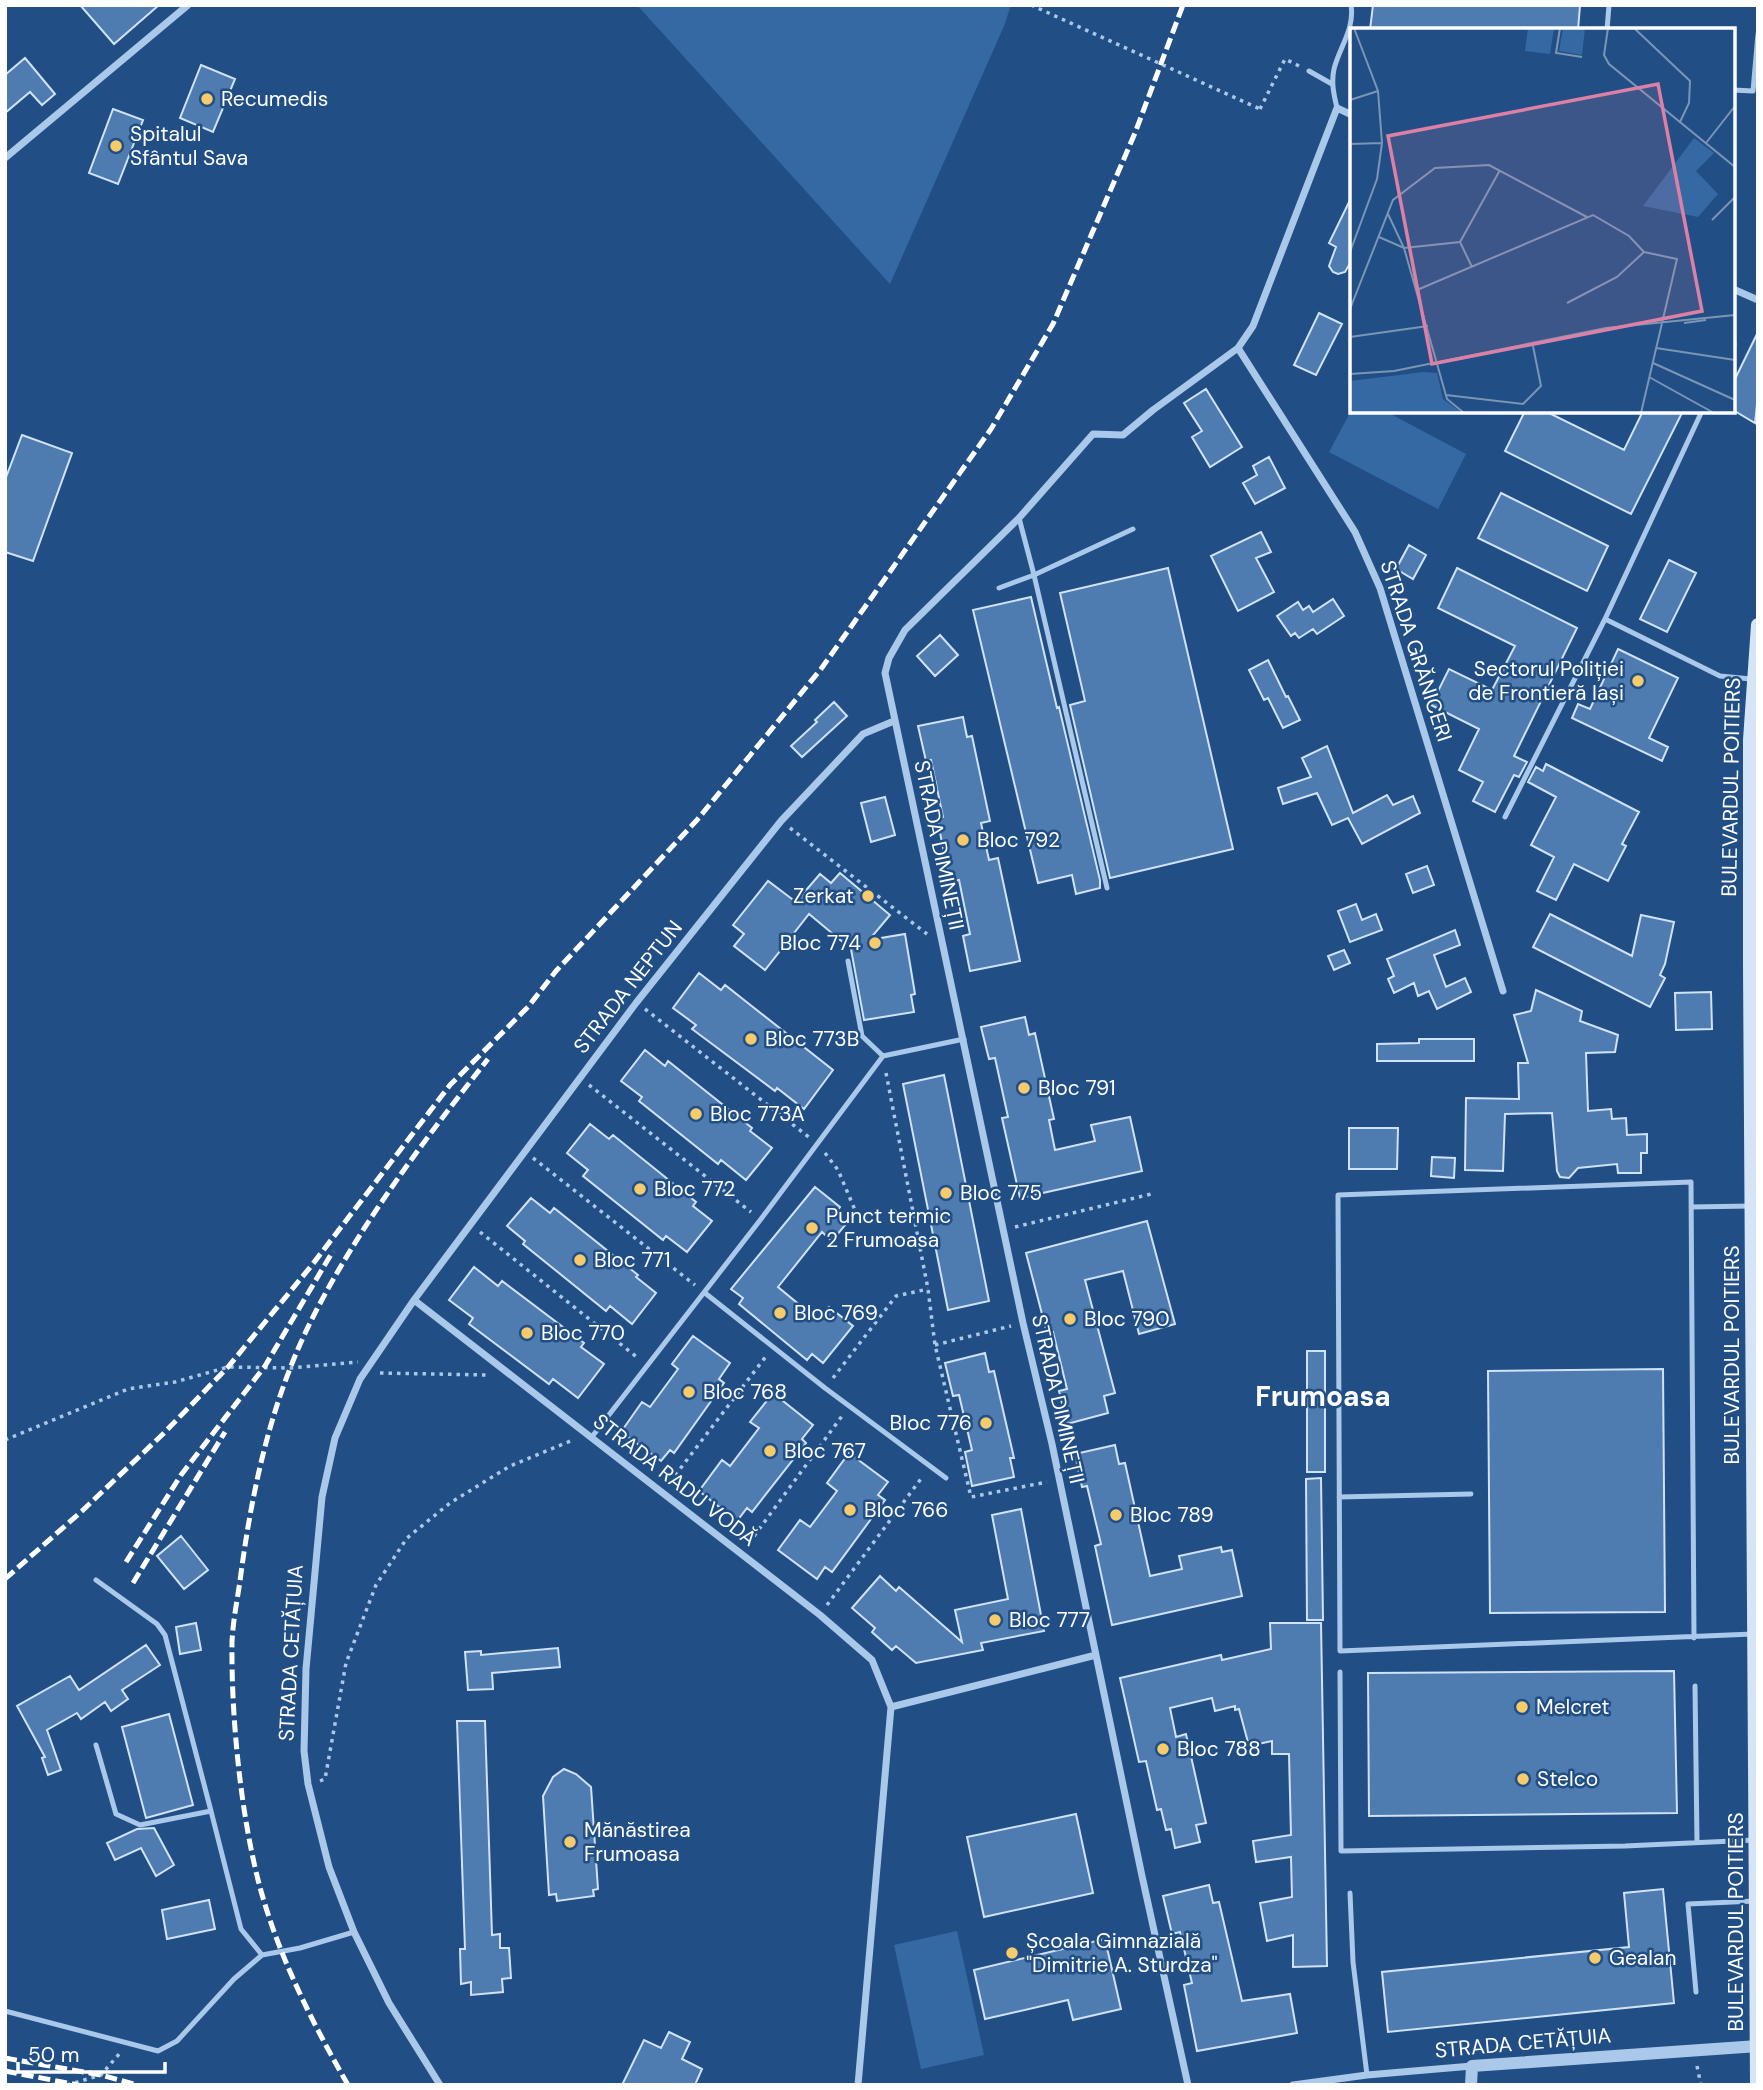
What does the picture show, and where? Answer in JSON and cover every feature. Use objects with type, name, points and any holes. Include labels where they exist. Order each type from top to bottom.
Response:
[{"type":"main road","name":"BULEVARDUL POITIERS","points":[[1757,2085],[1755,1206],[1750,740],[1758,625]]},
{"type":"street","points":[[5,158],[188,5]]},
{"type":"street","points":[[894,721],[886,673],[889,658],[905,630],[1019,519],[1093,434],[1123,435],[1238,348],[1253,326],[1337,108],[1350,114]]},
{"type":"street","points":[[1735,290],[1758,300]]},
{"type":"street","name":"STRADA GRĂNICERI","points":[[1238,348],[1355,532],[1380,587],[1503,991]]},
{"type":"street","name":"STRADA NEPTUN","points":[[414,1300],[636,1003],[781,821],[863,734],[894,721]]},
{"type":"street","name":"STRADA DIMINEȚII","points":[[894,721],[1188,2085]]},
{"type":"street","name":"STRADA CETĂȚUIA","points":[[414,1300],[360,1379],[335,1438],[322,1497],[306,1669],[304,1751],[308,1784],[329,1867],[354,1932],[389,2003],[440,2085]]},
{"type":"street","name":"STRADA RADU VODĂ","points":[[414,1300],[820,1615],[872,1660],[891,1707],[858,2085]]},
{"type":"street","points":[[891,1707],[1096,1655]]},
{"type":"street","name":"STRADA CETĂȚUIA","points":[[1293,2085],[1367,2075],[1472,2066],[1682,2049],[1758,2046]]},
{"type":"street","points":[[1471,2085],[1472,2066]]},
{"type":"lane","points":[[1337,108],[1332,84],[1334,68],[1345,43],[1352,13],[1351,5]]},
{"type":"lane","points":[[1607,28],[1609,5]]},
{"type":"lane","points":[[1735,90],[1753,92],[1758,34]]},
{"type":"lane","points":[[1309,71],[1332,84]]},
{"type":"lane","points":[[1505,817],[1605,619],[1701,413]]},
{"type":"lane","points":[[1019,519],[1107,888]]},
{"type":"lane","points":[[999,588],[1034,575],[1132,528]]},
{"type":"lane","points":[[1605,619],[1720,676],[1756,679]]},
{"type":"lane","points":[[848,961],[862,1036],[883,1056]]},
{"type":"lane","points":[[591,1438],[705,1293],[883,1056],[964,1039]]},
{"type":"lane","points":[[1694,1638],[1691,1182],[1338,1195],[1340,1651],[1694,1638],[1756,1634]]},
{"type":"lane","points":[[1691,1207],[1755,1206]]},
{"type":"lane","points":[[705,1293],[825,1388],[946,1478]]},
{"type":"lane","points":[[1339,1497],[1471,1494]]},
{"type":"lane","points":[[96,1580],[157,1624],[165,1635],[241,1929],[262,1955]]},
{"type":"lane","points":[[1340,1672],[1341,1851],[1625,1846],[1757,1840]]},
{"type":"lane","points":[[1695,1686],[1697,1842]]},
{"type":"lane","points":[[96,1745],[116,1814],[140,1825],[211,1811]]},
{"type":"lane","points":[[1350,1893],[1353,1962],[1367,2075]]},
{"type":"lane","points":[[1696,1992],[1688,1904],[1757,1901]]},
{"type":"lane","points":[[5,2011],[158,2051],[177,2041],[234,1979],[262,1955],[300,1948],[354,1932]]},
{"type":"path","points":[[1031,5],[1260,109],[1285,59]]},
{"type":"path","points":[[781,821],[943,946]]},
{"type":"path","points":[[636,1003],[818,1145],[838,1170],[855,1210]]},
{"type":"path","points":[[883,1056],[928,1289],[935,1345],[971,1497],[1059,1480]]},
{"type":"path","points":[[580,1078],[761,1219]]},
{"type":"path","points":[[525,1151],[705,1293]]},
{"type":"path","points":[[1003,1229],[1151,1194]]},
{"type":"path","points":[[470,1224],[648,1366]]},
{"type":"path","points":[[825,1388],[897,1296],[928,1289]]},
{"type":"path","points":[[935,1345],[1023,1323]]},
{"type":"path","points":[[662,1492],[773,1347]]},
{"type":"path","points":[[5,1440],[128,1389],[175,1382],[228,1367],[291,1368],[357,1361],[381,1373],[511,1376]]},
{"type":"path","points":[[741,1553],[849,1406]]},
{"type":"path","points":[[308,1784],[325,1779],[346,1662],[376,1585],[407,1538],[450,1503],[510,1466],[576,1439],[591,1438]]},
{"type":"path","points":[[820,1615],[930,1466]]},
{"type":"path","points":[[67,2085],[101,2075],[128,2043]]},
{"type":"shaded area","points":[[637,5],[1011,5],[890,284]]},
{"type":"shaded area","points":[[1350,413],[1389,413],[1466,454],[1438,509],[1329,452]]},
{"type":"shaded area","points":[[957,1931],[984,2055],[921,2069],[894,1945]]},
{"type":"building","points":[[80,5],[159,5],[114,44]]},
{"type":"building","points":[[1373,5],[1580,5],[1578,28],[1370,28]]},
{"type":"building","points":[[25,58],[55,94],[42,105],[30,92],[5,113],[5,75]]},
{"type":"building","name":"Recumedis","points":[[201,65],[235,79],[213,132],[180,118]]},
{"type":"building","name":"Spitalul Sfântul Sava","points":[[113,109],[143,120],[118,184],[89,173]]},
{"type":"building","points":[[1350,200],[1350,263],[1345,272],[1338,274],[1329,266],[1336,247],[1329,243]]},
{"type":"building","points":[[1319,313],[1342,324],[1316,375],[1294,365]]},
{"type":"building","points":[[1758,332],[1755,423],[1735,411],[1735,379]]},
{"type":"building","points":[[1206,389],[1242,447],[1210,467],[1192,437],[1202,431],[1184,403]]},
{"type":"building","points":[[1524,413],[1549,413],[1624,450],[1642,413],[1682,413],[1631,514],[1505,451]]},
{"type":"building","points":[[22,435],[72,453],[33,561],[5,552],[5,480]]},
{"type":"building","points":[[1269,457],[1285,488],[1255,504],[1243,483],[1257,475],[1253,466]]},
{"type":"building","points":[[1501,493],[1608,546],[1587,591],[1478,538]]},
{"type":"building","points":[[1261,532],[1271,552],[1256,558],[1274,592],[1238,611],[1211,556]]},
{"type":"building","points":[[1409,545],[1426,555],[1413,579],[1396,569]]},
{"type":"building","points":[[1669,560],[1696,573],[1667,632],[1640,619]]},
{"type":"building","points":[[1168,568],[1233,849],[1110,878],[1070,705],[1085,701],[1060,593]]},
{"type":"building","points":[[1457,568],[1577,628],[1514,756],[1527,762],[1519,777],[1514,775],[1495,812],[1473,801],[1483,782],[1459,770],[1479,729],[1431,705],[1449,669],[1492,690],[1515,646],[1438,608]]},
{"type":"building","points":[[1031,597],[1100,880],[1100,888],[1076,894],[1072,875],[1038,883],[973,610]]},
{"type":"building","points":[[1333,599],[1344,616],[1317,634],[1313,629],[1299,638],[1295,633],[1291,636],[1277,616],[1298,602],[1303,610],[1309,606],[1313,612]]},
{"type":"building","points":[[940,635],[958,655],[935,676],[917,656]]},
{"type":"building","points":[[1618,649],[1678,678],[1649,738],[1668,747],[1662,761],[1572,718],[1578,704],[1590,709]]},
{"type":"building","points":[[1268,660],[1300,720],[1283,728],[1268,698],[1264,700],[1249,670]]},
{"type":"building","points":[[834,702],[847,716],[802,757],[791,746]]},
{"type":"building","name":"Bloc 792","points":[[963,717],[967,737],[972,736],[990,821],[981,823],[989,860],[998,858],[1020,961],[970,971],[963,936],[970,934],[959,880],[950,882],[937,818],[943,817],[931,760],[926,761],[918,726]]},
{"type":"building","points":[[1327,746],[1353,813],[1387,795],[1393,805],[1413,796],[1420,813],[1362,844],[1348,818],[1332,825],[1317,793],[1283,804],[1278,788],[1311,777],[1302,758]]},
{"type":"building","points":[[1546,764],[1639,812],[1622,844],[1626,846],[1608,881],[1574,864],[1556,900],[1537,891],[1554,857],[1531,845],[1556,797],[1528,782],[1536,767],[1543,771]]},
{"type":"building","points":[[885,797],[895,835],[871,842],[861,803]]},
{"type":"building","points":[[1427,866],[1434,885],[1413,893],[1406,874]]},
{"type":"building","name":"Bloc 774","points":[[840,873],[890,915],[869,940],[905,934],[915,994],[911,995],[914,1012],[864,1020],[851,949],[809,914],[765,970],[734,946],[744,934],[733,925],[768,881],[796,902],[820,874],[831,883]]},
{"type":"building","points":[[1356,904],[1362,920],[1376,914],[1382,930],[1350,942],[1338,911]]},
{"type":"building","points":[[1550,914],[1632,956],[1641,915],[1674,922],[1660,975],[1665,978],[1650,1007],[1533,947]]},
{"type":"building","points":[[1455,930],[1460,945],[1434,955],[1446,987],[1465,978],[1471,992],[1437,1009],[1429,991],[1418,996],[1414,983],[1394,993],[1388,979],[1394,976],[1387,959]]},
{"type":"building","points":[[1344,950],[1350,963],[1334,970],[1328,956]]},
{"type":"building","name":"Bloc 773B","points":[[699,973],[721,990],[725,985],[833,1070],[804,1109],[777,1088],[775,1091],[692,1029],[696,1025],[673,1008]]},
{"type":"building","points":[[1536,990],[1582,1011],[1580,1021],[1618,1035],[1615,1052],[1586,1053],[1588,1111],[1611,1109],[1612,1119],[1626,1118],[1627,1135],[1647,1134],[1647,1153],[1641,1153],[1641,1173],[1618,1173],[1617,1164],[1578,1168],[1569,1178],[1560,1177],[1557,1171],[1552,1113],[1505,1114],[1503,1171],[1465,1170],[1466,1098],[1519,1099],[1518,1063],[1528,1063],[1514,1015],[1531,1011]]},
{"type":"building","points":[[1711,992],[1712,1029],[1676,1030],[1675,993]]},
{"type":"building","name":"Bloc 791","points":[[1025,1017],[1029,1035],[1035,1033],[1054,1119],[1049,1120],[1055,1150],[1095,1141],[1091,1125],[1130,1117],[1142,1171],[1020,1198],[1002,1118],[1008,1117],[995,1058],[989,1059],[981,1027]]},
{"type":"building","points":[[1419,1039],[1474,1039],[1474,1061],[1377,1061],[1377,1044],[1419,1043]]},
{"type":"building","name":"Bloc 773A","points":[[645,1050],[665,1066],[668,1061],[752,1128],[750,1131],[772,1148],[746,1180],[721,1160],[718,1164],[639,1101],[642,1097],[621,1081]]},
{"type":"building","name":"Bloc 775","points":[[944,1075],[989,1301],[948,1310],[903,1084]]},
{"type":"building","name":"Bloc 772","points":[[590,1124],[609,1139],[613,1135],[696,1202],[693,1206],[712,1221],[687,1252],[666,1236],[663,1240],[583,1176],[588,1170],[567,1153]]},
{"type":"building","points":[[1349,1128],[1398,1128],[1397,1169],[1349,1169]]},
{"type":"building","points":[[1432,1157],[1455,1158],[1454,1178],[1431,1176]]},
{"type":"building","name":"Bloc 769","points":[[815,1187],[840,1207],[835,1215],[846,1224],[832,1241],[822,1232],[778,1287],[818,1320],[829,1307],[853,1326],[823,1363],[812,1354],[807,1360],[739,1304],[743,1298],[731,1289]]},
{"type":"building","name":"Bloc 771","points":[[531,1198],[550,1213],[554,1208],[638,1275],[636,1277],[656,1293],[632,1324],[610,1306],[606,1311],[523,1244],[525,1241],[507,1226]]},
{"type":"building","name":"Bloc 790","points":[[1147,1221],[1175,1324],[1139,1334],[1123,1271],[1085,1280],[1115,1393],[1104,1396],[1108,1413],[1067,1424],[1059,1391],[1067,1389],[1053,1332],[1047,1333],[1026,1253]]},
{"type":"building","name":"Bloc 770","points":[[474,1267],[498,1286],[502,1281],[584,1343],[581,1347],[604,1364],[578,1398],[553,1379],[549,1384],[469,1324],[473,1318],[449,1300]]},
{"type":"building","name":"Bloc 768","points":[[693,1336],[730,1363],[719,1379],[724,1383],[674,1453],[670,1450],[661,1461],[621,1432],[642,1402],[650,1407],[678,1369],[672,1364]]},
{"type":"building","points":[[1307,1351],[1325,1351],[1325,1472],[1307,1472]]},
{"type":"building","name":"Bloc 776","points":[[985,1353],[989,1372],[994,1371],[1014,1458],[1010,1458],[1014,1477],[972,1486],[965,1452],[972,1450],[959,1395],[953,1396],[945,1363]]},
{"type":"building","points":[[1663,1369],[1665,1612],[1490,1613],[1488,1371]]},
{"type":"building","name":"Bloc 767","points":[[773,1393],[813,1425],[802,1439],[806,1443],[752,1512],[747,1508],[737,1521],[699,1491],[722,1460],[730,1466],[759,1428],[750,1422]]},
{"type":"building","name":"Bloc 789","points":[[1115,1445],[1119,1464],[1125,1463],[1150,1576],[1182,1569],[1179,1556],[1221,1547],[1222,1552],[1232,1550],[1242,1596],[1112,1625],[1095,1546],[1101,1544],[1087,1486],[1082,1487],[1075,1454]]},
{"type":"building","name":"Bloc 766","points":[[849,1453],[888,1482],[878,1495],[885,1500],[832,1572],[825,1567],[817,1579],[778,1550],[800,1520],[810,1527],[837,1491],[827,1483]]},
{"type":"building","points":[[1321,1478],[1323,1620],[1307,1620],[1306,1479]]},
{"type":"building","name":"Bloc 777","points":[[1021,1509],[1044,1631],[981,1643],[983,1650],[916,1663],[896,1646],[892,1650],[872,1632],[875,1628],[852,1608],[880,1576],[896,1591],[899,1587],[962,1642],[955,1610],[1008,1599],[992,1515]]},
{"type":"building","points":[[181,1536],[208,1570],[184,1589],[157,1556]]},
{"type":"building","points":[[196,1623],[201,1650],[180,1654],[176,1627]]},
{"type":"building","points":[[1270,1623],[1321,1623],[1327,1966],[1293,1967],[1293,1935],[1267,1941],[1260,1903],[1292,1897],[1291,1857],[1256,1862],[1253,1841],[1291,1835],[1289,1754],[1272,1754],[1272,1741],[1249,1746],[1239,1709],[1235,1710],[1235,1706],[1215,1711],[1212,1698],[1170,1708],[1176,1737],[1186,1734],[1206,1823],[1196,1825],[1200,1842],[1175,1848],[1171,1829],[1166,1830],[1161,1809],[1157,1810],[1146,1761],[1139,1762],[1120,1678],[1221,1655],[1222,1660],[1271,1649]]},
{"type":"building","points":[[146,1645],[160,1665],[122,1690],[128,1699],[111,1711],[105,1702],[81,1719],[77,1713],[47,1730],[61,1770],[48,1775],[42,1758],[45,1757],[17,1706],[70,1676],[79,1690]]},
{"type":"building","points":[[558,1648],[560,1667],[492,1673],[493,1689],[468,1690],[465,1652],[481,1651],[481,1655]]},
{"type":"building","points":[[1674,1671],[1677,1813],[1369,1816],[1368,1673]]},
{"type":"building","points":[[169,1714],[193,1805],[146,1818],[122,1727]]},
{"type":"building","points":[[457,1721],[485,1721],[492,1935],[500,1934],[500,1948],[509,1948],[511,1978],[502,1979],[503,1992],[471,1995],[471,1982],[461,1984],[460,1949],[465,1949]]},
{"type":"building","name":"Mănăstirea Frumoasa","points":[[564,1769],[576,1774],[591,1787],[598,1889],[593,1890],[594,1896],[557,1901],[556,1894],[549,1895],[543,1796],[553,1777]]},
{"type":"building","points":[[1076,1814],[1093,1893],[984,1917],[967,1837]]},
{"type":"building","points":[[154,1828],[174,1865],[156,1876],[141,1848],[115,1860],[107,1843],[137,1829]]},
{"type":"building","points":[[1209,1885],[1213,1903],[1219,1902],[1242,2001],[1290,1994],[1297,2033],[1197,2051],[1184,1985],[1192,1983],[1180,1932],[1172,1934],[1163,1896]]},
{"type":"building","name":"Gealan","points":[[1663,1889],[1674,2003],[1388,2032],[1382,1972],[1629,1947],[1624,1893]]},
{"type":"building","points":[[209,1900],[215,1929],[167,1939],[162,1910]]},
{"type":"building","points":[[1105,1939],[1121,2009],[1073,2020],[1068,2000],[985,2019],[974,1970]]},
{"type":"building","points":[[669,2032],[690,2042],[682,2059],[702,2069],[695,2085],[622,2085],[644,2040],[661,2048]]},
{"type":"railway","points":[[5,1579],[163,1434],[228,1367],[312,1265],[450,1085],[528,1007],[556,971],[697,820],[821,669],[991,429],[1053,324],[1135,133],[1183,5]]},
{"type":"railway","points":[[348,2085],[322,2039],[288,1966],[269,1916],[254,1863],[235,1735],[232,1671],[234,1619],[251,1512],[266,1443],[300,1345],[333,1279],[374,1214],[488,1059]]},
{"type":"railway","points":[[126,1562],[181,1475],[265,1366],[333,1251]]},
{"type":"railway","points":[[133,1583],[225,1432]]},
{"type":"railway","points":[[5,2058],[101,2075],[137,2085]]},
{"type":"railway","points":[[5,2071],[78,2085]]},
{"type":"place","name":"Recumedis","points":[[207,99]]},
{"type":"place","name":"Spitalul Sfântul Sava","points":[[116,146]]},
{"type":"place","name":"Sectorul Poliției de Frontieră Iași","points":[[1638,681]]},
{"type":"place","name":"Bloc 792","points":[[963,840]]},
{"type":"place","name":"Zerkat","points":[[868,896]]},
{"type":"place","name":"Bloc 774","points":[[875,943]]},
{"type":"place","name":"Bloc 773B","points":[[751,1039]]},
{"type":"place","name":"Bloc 791","points":[[1024,1088]]},
{"type":"place","name":"Bloc 773A","points":[[696,1114]]},
{"type":"place","name":"Bloc 772","points":[[640,1189]]},
{"type":"place","name":"Bloc 775","points":[[946,1193]]},
{"type":"place","name":"Punct termic 2 Frumoasa","points":[[812,1228]]},
{"type":"place","name":"Bloc 771","points":[[580,1260]]},
{"type":"place","name":"Bloc 769","points":[[780,1313]]},
{"type":"place","name":"Bloc 790","points":[[1070,1319]]},
{"type":"place","name":"Bloc 770","points":[[527,1333]]},
{"type":"place","name":"Bloc 768","points":[[689,1392]]},
{"type":"place","name":"Bloc 776","points":[[986,1423]]},
{"type":"place","name":"Bloc 767","points":[[770,1451]]},
{"type":"place","name":"Bloc 766","points":[[850,1510]]},
{"type":"place","name":"Bloc 789","points":[[1116,1515]]},
{"type":"place","name":"Bloc 777","points":[[995,1620]]},
{"type":"place","name":"Melcret","points":[[1522,1707]]},
{"type":"place","name":"Bloc 788","points":[[1163,1749]]},
{"type":"place","name":"Stelco","points":[[1523,1779]]},
{"type":"place","name":"Mănăstirea Frumoasa","points":[[570,1842]]},
{"type":"place","name":"Școala Gimnazială \"Dimitrie A. Sturdza\"","points":[[1012,1953]]},
{"type":"place","name":"Gealan","points":[[1595,1958]]},
{"type":"district","name":"Frumoasa","points":[[1323,1396]]}]
